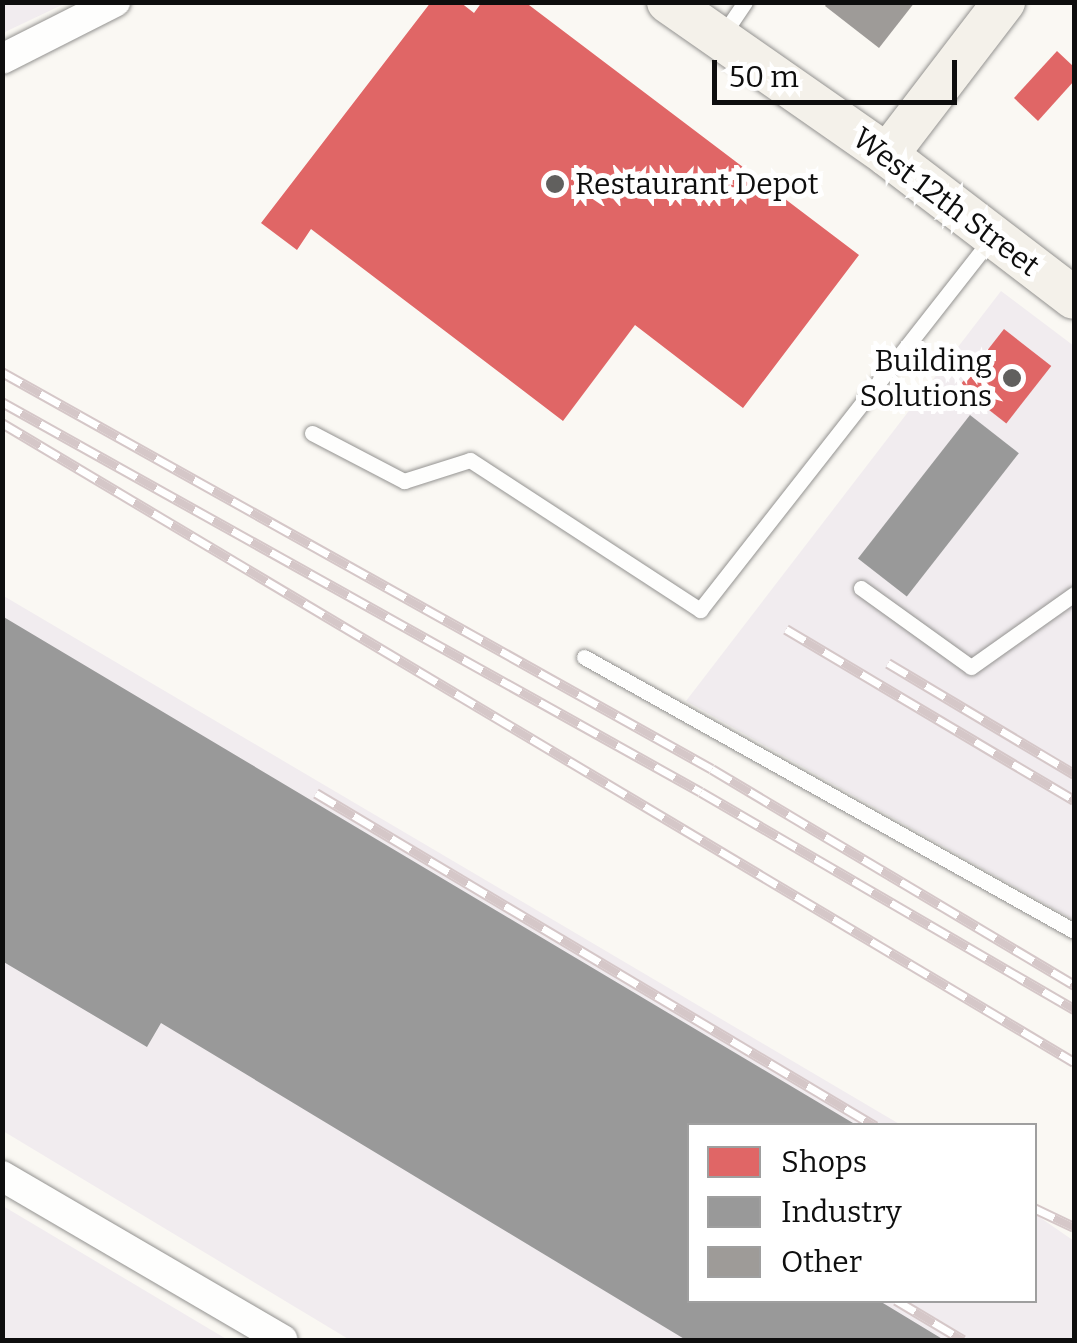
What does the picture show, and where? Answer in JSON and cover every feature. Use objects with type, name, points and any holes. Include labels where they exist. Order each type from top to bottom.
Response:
[{"type":"main road","name":"West 12th Street","points":[[668,2],[887,155],[1074,298]]},
{"type":"main road","points":[[887,155],[1004,2]]},
{"type":"street","points":[[2,60],[106,5]]},
{"type":"street","points":[[2,1176],[283,1340]]},
{"type":"lane","points":[[720,38],[745,2]]},
{"type":"lane","points":[[312,432],[404,481],[470,460],[700,610],[992,237]]},
{"type":"lane","points":[[861,588],[971,667],[1074,594]]},
{"type":"lane","points":[[584,657],[1074,931]]},
{"type":"shaded area","points":[[3,2],[66,2],[66,3],[3,33]]},
{"type":"shaded area","points":[[1001,291],[1074,346],[1074,920],[686,701]]},
{"type":"shaded area","points":[[2,595],[898,1123],[687,1123],[687,1303],[1037,1303],[1037,1215],[1074,1241],[1074,1340],[350,1340],[3,1131]]},
{"type":"shaded area","points":[[3,1206],[228,1340],[3,1340]]},
{"type":"building: Shops","name":"Restaurant Depot","points":[[431,2],[460,2],[474,13],[482,2],[525,2],[859,255],[743,408],[635,325],[563,421],[311,229],[297,250],[261,223]]},
{"type":"building: Shops","points":[[1057,51],[1074,67],[1074,81],[1038,121],[1014,98]]},
{"type":"building: Shops","points":[[1004,329],[1051,366],[1006,423],[959,387]]},
{"type":"building: Industry","points":[[970,415],[1019,453],[907,597],[858,558]]},
{"type":"building: Industry","points":[[2,616],[853,1123],[687,1123],[687,1303],[883,1303],[944,1340],[686,1340],[161,1023],[147,1047],[2,961]]},
{"type":"building: Other","points":[[828,2],[915,2],[879,48],[825,6]]},
{"type":"railway","points":[[2,372],[712,769],[1074,985]]},
{"type":"railway","points":[[2,402],[701,792],[1074,1009]]},
{"type":"railway","points":[[2,423],[1074,1062]]},
{"type":"railway","points":[[786,629],[1074,800]]},
{"type":"railway","points":[[888,663],[1074,774]]},
{"type":"railway","points":[[316,793],[870,1123]]},
{"type":"railway","points":[[1037,1209],[1074,1227]]},
{"type":"railway","points":[[901,1303],[963,1340]]},
{"type":"place","name":"Restaurant Depot","points":[[555,184]]},
{"type":"place","name":"Building Solutions","points":[[1012,378]]}]
